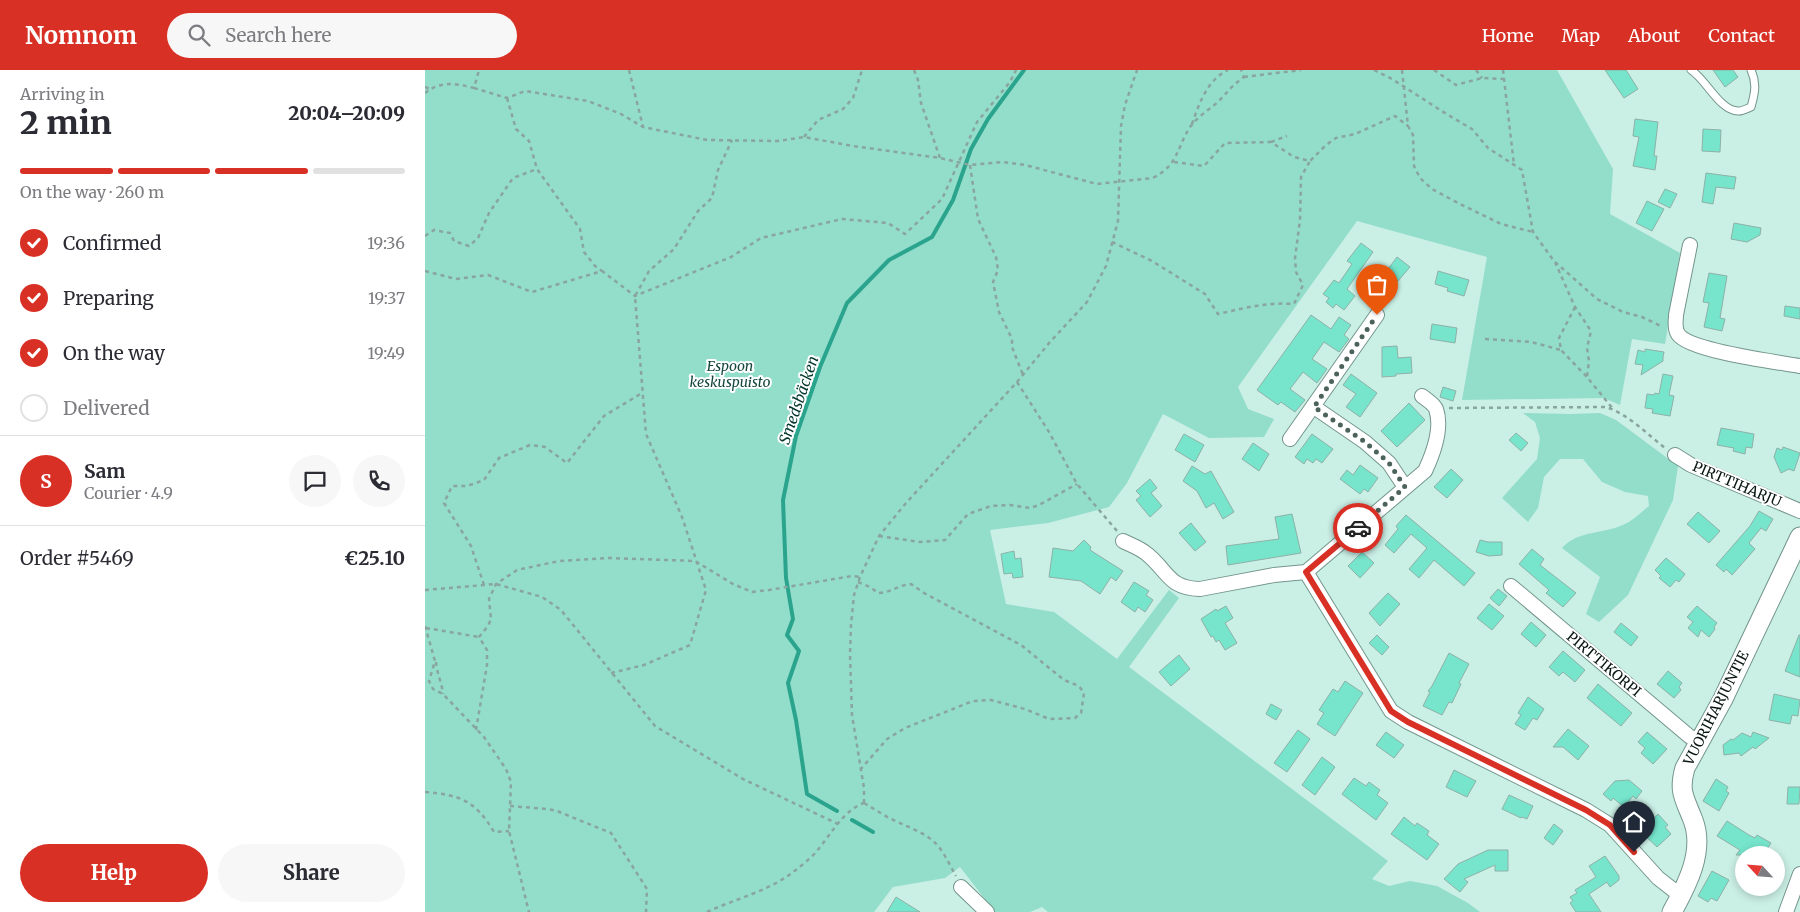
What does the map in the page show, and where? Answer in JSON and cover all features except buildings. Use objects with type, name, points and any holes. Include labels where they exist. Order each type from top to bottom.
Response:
[{"type":"street","points":[[1690,246],[1675,326],[1678,335],[1693,344],[1719,352],[1800,366]]},
{"type":"street","points":[[1290,439],[1377,315]]},
{"type":"street","points":[[1123,541],[1147,553],[1170,579],[1179,586],[1190,588],[1200,589],[1274,575],[1306,572],[1425,471],[1432,455],[1438,420],[1436,408],[1422,396]]},
{"type":"street","points":[[1314,407],[1365,442],[1389,463],[1405,487]]},
{"type":"street","name":"PIRTTIHARJU","points":[[1675,455],[1691,465],[1800,510]]},
{"type":"street","name":"VUORIHARJUNTIE","points":[[1676,904],[1691,871],[1696,844],[1694,821],[1682,796],[1682,777],[1685,768],[1723,699],[1800,537]]},
{"type":"street","points":[[1306,572],[1391,711],[1408,722],[1586,810],[1610,825],[1658,878],[1676,904]]},
{"type":"street","name":"PIRTTIKORPI","points":[[1511,586],[1698,742]]},
{"type":"street","points":[[1786,912],[1800,874]]},
{"type":"street","points":[[961,887],[987,912]]},
{"type":"lane","points":[[1691,70],[1699,75],[1728,108],[1739,111],[1751,107],[1755,94],[1756,79],[1751,70]]},
{"type":"path","points":[[473,88],[479,70]]},
{"type":"path","points":[[629,70],[643,127]]},
{"type":"path","points":[[805,137],[818,120],[843,109],[853,98],[862,70]]},
{"type":"path","points":[[914,70],[918,80],[921,103],[941,158]]},
{"type":"path","points":[[635,296],[731,257],[761,238],[842,219],[888,223],[905,234],[942,199],[977,122],[1010,82],[1016,70]]},
{"type":"path","points":[[864,803],[864,788],[852,715],[850,654],[854,595],[859,577],[879,536],[1087,302],[1106,266],[1117,221],[1121,126],[1125,105],[1137,70]]},
{"type":"path","points":[[425,90],[441,84],[458,84],[507,98],[525,91],[588,101],[621,114],[643,127],[707,140],[778,141],[805,137],[853,146],[941,158],[970,166],[1003,162],[1025,165],[1097,184],[1153,178],[1161,174],[1174,162],[1191,126],[1203,94],[1221,74],[1228,70]]},
{"type":"path","points":[[1241,70],[1244,77]]},
{"type":"path","points":[[1191,126],[1231,86],[1244,77],[1301,70]]},
{"type":"path","points":[[1373,70],[1392,79],[1472,128],[1488,148],[1522,170],[1533,232],[1554,260],[1597,299],[1623,312],[1642,317],[1678,335]]},
{"type":"path","points":[[1402,70],[1407,126]]},
{"type":"path","points":[[1434,70],[1456,84],[1482,78],[1504,79]]},
{"type":"path","points":[[1477,70],[1482,78]]},
{"type":"path","points":[[1503,70],[1514,165]]},
{"type":"path","points":[[425,90],[430,89]]},
{"type":"path","points":[[507,98],[517,129],[529,141],[537,169],[580,229],[585,252],[595,266],[635,296]]},
{"type":"path","points":[[1112,242],[1152,262],[1205,294],[1218,314],[1266,304],[1294,304],[1303,285],[1296,272],[1295,258],[1300,220],[1301,177],[1310,161],[1336,138],[1355,134],[1395,116],[1407,126],[1413,135],[1414,166],[1420,178],[1432,189],[1501,224],[1533,232]]},
{"type":"path","points":[[1174,162],[1204,166],[1225,143],[1271,142],[1287,136]]},
{"type":"path","points":[[611,673],[644,665],[690,646],[707,590],[695,561],[682,517],[646,434],[635,296],[649,271],[674,249],[699,211],[712,198],[718,170],[732,140]]},
{"type":"path","points":[[1271,142],[1293,157],[1310,161]]},
{"type":"path","points":[[970,166],[978,219],[996,257],[998,270],[993,282],[999,312],[1012,339],[1012,347],[1023,375]]},
{"type":"path","points":[[425,236],[434,230],[450,233],[454,241],[469,246],[478,238],[489,213],[513,178],[537,169]]},
{"type":"path","points":[[1554,260],[1575,307],[1591,331],[1587,348],[1589,361],[1587,378]]},
{"type":"path","points":[[425,271],[456,280],[488,274],[532,292],[602,271]]},
{"type":"path","points":[[1561,350],[1559,338],[1575,307]]},
{"type":"path","points":[[1485,339],[1531,342],[1561,350],[1613,410],[1675,455]]},
{"type":"path","points":[[1017,382],[1049,432],[1077,484],[1114,526],[1123,541]]},
{"type":"path","points":[[484,585],[471,546],[444,502],[452,486],[467,486],[483,480],[499,458],[530,445],[545,447],[567,463],[604,416],[642,393]]},
{"type":"path","points":[[1436,408],[1594,406],[1613,410]]},
{"type":"path","points":[[879,536],[920,542],[945,540],[968,514],[991,506],[1010,505],[1030,508],[1077,484]]},
{"type":"path","points":[[479,637],[491,619],[489,599],[495,584],[517,570],[559,561],[609,558],[695,561],[733,584],[752,592],[852,576],[859,577]]},
{"type":"path","points":[[858,582],[871,587],[878,593],[889,593],[904,585],[911,584],[924,593],[1021,645],[1064,680],[1079,686],[1083,693],[1081,713],[1075,718],[1049,719],[1025,709],[991,700],[973,701],[905,728],[887,739],[860,770]]},
{"type":"path","points":[[425,590],[495,584],[541,597],[561,610],[655,726],[743,779],[838,824]]},
{"type":"path","points":[[443,694],[442,682],[437,674],[425,627],[479,637],[487,650],[476,730]]},
{"type":"path","points":[[435,661],[429,681],[433,689],[443,694],[484,737],[506,769],[511,782],[509,831],[529,912]]},
{"type":"path","points":[[425,792],[451,794],[471,804],[486,819],[494,832],[509,831]]},
{"type":"path","points":[[707,912],[771,885],[792,873],[815,853],[855,806],[864,803],[933,841],[946,857],[961,887]]},
{"type":"path","points":[[510,806],[557,811],[611,833],[647,889],[646,912]]},
{"type":"green space","name":"Espoon keskuspuisto","points":[[425,70],[1557,70],[1613,169],[1610,214],[1680,253],[1665,344],[1632,339],[1620,405],[1604,398],[1462,400],[1487,257],[1357,221],[1238,387],[1248,409],[1274,419],[1264,437],[1209,438],[1163,414],[1127,483],[1109,507],[1048,523],[990,530],[1006,604],[1054,612],[1117,659],[1169,590],[1179,598],[1129,667],[1388,861],[1372,879],[1389,886],[1410,881],[1437,886],[1480,912],[1048,912],[1042,907],[1030,912],[995,912],[960,867],[945,878],[893,887],[874,912],[425,912]]},
{"type":"green space","points":[[1523,413],[1600,413],[1616,420],[1678,466],[1673,500],[1628,595],[1599,622],[1586,614],[1600,577],[1562,548],[1576,538],[1619,527],[1630,521],[1649,506],[1648,496],[1625,492],[1602,482],[1583,459],[1560,459],[1544,477],[1538,508],[1528,522],[1502,498],[1537,459],[1540,438],[1535,422]]},
{"type":"waterway","name":"Smedsbäcken","points":[[837,811],[807,794],[796,720],[788,683],[799,651],[787,635],[793,619],[786,578],[783,500],[796,436],[820,367],[847,303],[889,260],[932,237],[953,200],[971,149],[988,119],[1024,70]]},
{"type":"waterway","name":"Smedsbäcken","points":[[852,820],[873,832]]},
{"type":"way so far","points":[[1358,528],[1405,487],[1389,463],[1365,442],[1314,407],[1377,315]]},
{"type":"route","points":[[1358,528],[1306,572],[1391,711],[1408,722],[1586,810],[1610,825],[1634,852]]}]
